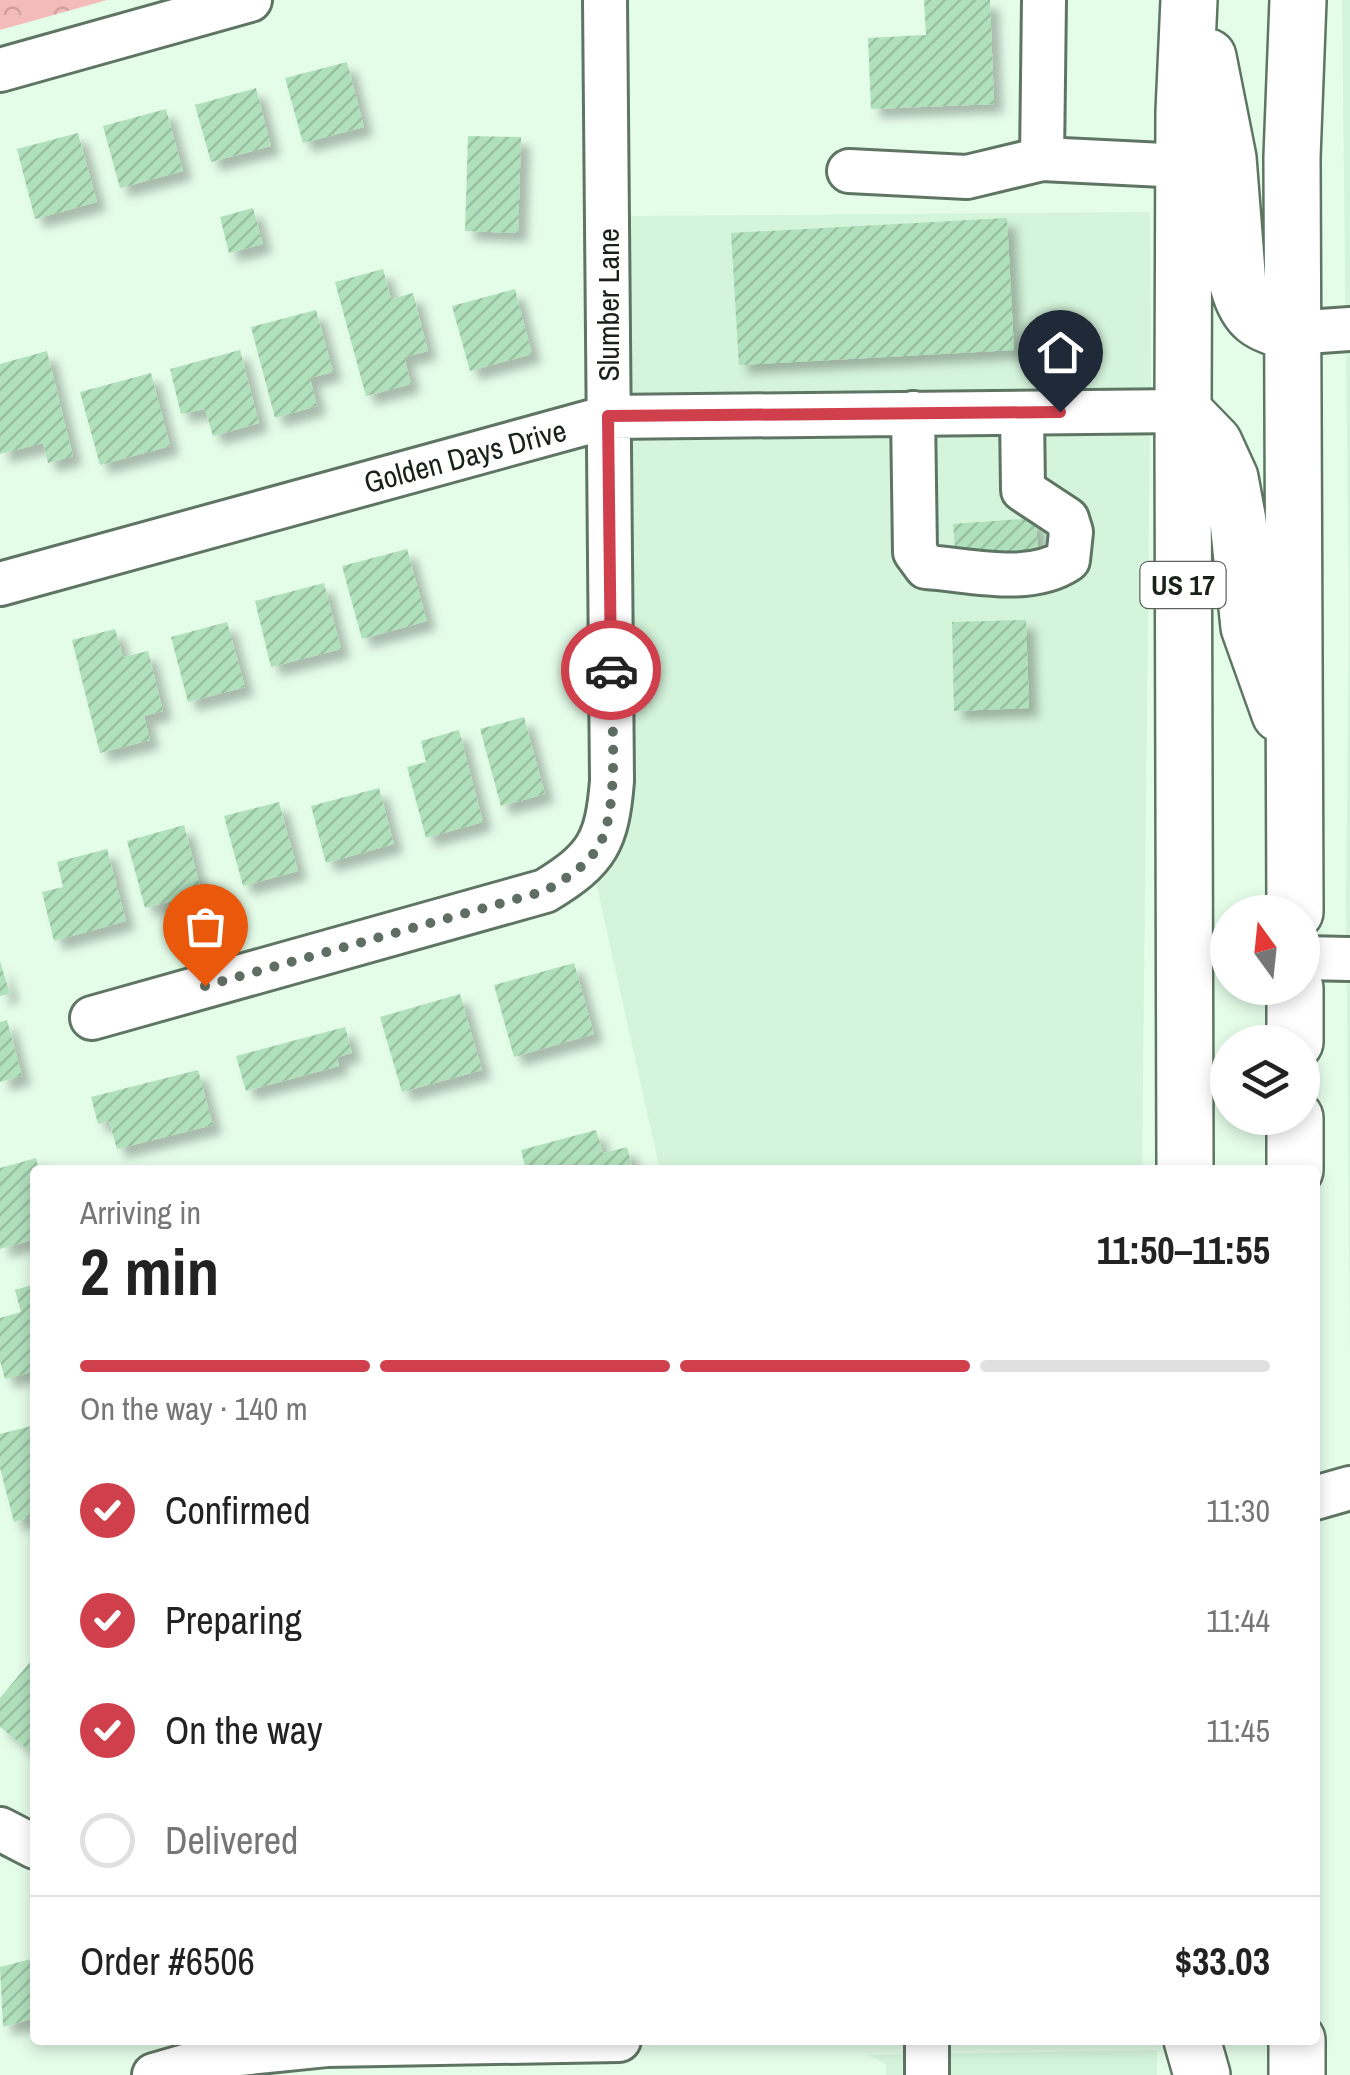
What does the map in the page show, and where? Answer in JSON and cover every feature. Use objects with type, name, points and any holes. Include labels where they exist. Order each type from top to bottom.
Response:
[{"type":"main road","name":"US 17","points":[[1185,1165],[1183,411],[1188,0]]},
{"type":"main road","points":[[1198,0],[1228,158],[1238,285],[1243,303],[1260,323],[1292,333]]},
{"type":"main road","points":[[1295,895],[1292,158],[1298,0]]},
{"type":"main road","points":[[1183,411],[1214,443],[1230,478],[1249,628],[1295,755]]},
{"type":"main road","points":[[1295,1135],[1295,1165]]},
{"type":"main road","points":[[1190,2075],[1191,2045]]},
{"type":"main road","points":[[1193,2045],[1202,2075]]},
{"type":"main road","points":[[1297,2045],[1297,2075]]},
{"type":"street","points":[[0,70],[250,0]]},
{"type":"street","name":"Slumber Lane","points":[[92,1018],[545,891],[574,873],[598,846],[609,821],[612,781],[606,0]]},
{"type":"street","points":[[1042,159],[1044,0]]},
{"type":"street","points":[[849,171],[967,177],[1042,159],[1184,166]]},
{"type":"street","points":[[1292,333],[1350,329]]},
{"type":"street","name":"Golden Days Drive","points":[[0,584],[608,416],[1183,411]]},
{"type":"street","points":[[914,413],[915,552],[926,567],[1027,574],[1054,570],[1068,560],[1071,532],[1067,519],[1022,490],[1022,413]]},
{"type":"street","points":[[1320,958],[1350,959]]},
{"type":"street","points":[[1320,1497],[1350,1488]]},
{"type":"street","points":[[0,1829],[30,1844]]},
{"type":"street","points":[[154,2075],[220,2056],[507,2045]]},
{"type":"street","points":[[927,2045],[927,2075]]},
{"type":"shaded area","points":[[1342,0],[1350,0],[1350,1361],[1346,897],[1349,619]]},
{"type":"shaded area","points":[[1150,212],[1151,392],[625,397],[624,216]]},
{"type":"shaded area","points":[[1150,431],[1142,1165],[659,1165],[595,878],[626,436]]},
{"type":"shaded area","points":[[1157,2050],[1157,2075],[886,2075],[886,2064],[868,2055]]},
{"type":"green space","points":[[0,0],[107,0],[0,30]]},
{"type":"building","points":[[924,0],[990,0],[994,104],[871,109],[868,38],[926,35]]},
{"type":"building","points":[[347,62],[364,127],[303,143],[285,78]]},
{"type":"building","points":[[256,88],[271,146],[211,162],[195,105]]},
{"type":"building","points":[[166,109],[183,171],[120,188],[103,126]]},
{"type":"building","points":[[78,133],[97,202],[35,219],[17,149]]},
{"type":"building","points":[[468,136],[521,137],[518,233],[465,231]]},
{"type":"building","points":[[253,208],[263,244],[229,253],[220,217]]},
{"type":"building","points":[[1007,218],[1014,350],[739,365],[731,233]]},
{"type":"building","points":[[383,269],[391,299],[413,293],[428,351],[404,357],[411,384],[366,396],[335,282]]},
{"type":"building","points":[[515,289],[532,354],[470,371],[452,306]]},
{"type":"building","points":[[316,310],[333,372],[310,378],[317,406],[275,418],[251,327]]},
{"type":"building","points":[[240,350],[259,423],[213,436],[205,409],[181,414],[170,369]]},
{"type":"building","points":[[47,351],[73,456],[48,463],[43,443],[0,454],[0,364]]},
{"type":"building","points":[[151,373],[170,446],[100,465],[80,392]]},
{"type":"building","points":[[1036,518],[1038,555],[956,561],[953,524]]},
{"type":"building","points":[[407,549],[427,621],[362,639],[342,566]]},
{"type":"building","points":[[324,583],[341,649],[271,667],[255,601]]},
{"type":"building","points":[[1026,620],[1029,708],[954,711],[952,622]]},
{"type":"building","points":[[227,622],[245,687],[188,702],[171,637]]},
{"type":"building","points":[[115,629],[123,657],[148,651],[163,711],[144,716],[150,740],[100,753],[72,640]]},
{"type":"building","points":[[524,717],[545,794],[501,806],[480,729]]},
{"type":"building","points":[[459,730],[483,822],[426,838],[407,767],[426,762],[421,741]]},
{"type":"building","points":[[379,788],[394,844],[326,863],[311,806]]},
{"type":"building","points":[[279,802],[298,871],[243,886],[224,816]]},
{"type":"building","points":[[184,825],[202,893],[145,908],[127,841]]},
{"type":"building","points":[[107,849],[126,921],[54,941],[42,892],[63,887],[57,862]]},
{"type":"building","points":[[0,961],[10,994],[0,996]]},
{"type":"building","points":[[574,963],[594,1034],[514,1057],[494,985]]},
{"type":"building","points":[[460,994],[482,1070],[402,1092],[380,1017]]},
{"type":"building","points":[[7,1020],[22,1076],[0,1082],[0,1022]]},
{"type":"building","points":[[345,1027],[352,1053],[337,1057],[339,1066],[246,1091],[236,1056]]},
{"type":"building","points":[[198,1070],[213,1125],[117,1149],[109,1121],[98,1124],[91,1097]]},
{"type":"building","points":[[596,1130],[603,1153],[627,1147],[632,1165],[525,1165],[521,1150]]},
{"type":"building","points":[[36,1158],[38,1165],[30,1165],[30,1240],[0,1249],[0,1168]]},
{"type":"building","points":[[30,1286],[30,1372],[5,1379],[0,1361],[0,1318],[21,1312],[15,1290]]},
{"type":"building","points":[[30,1426],[30,1517],[14,1522],[0,1468],[0,1434]]},
{"type":"building","points":[[30,1662],[30,1751],[0,1727],[0,1698]]},
{"type":"building","points":[[30,1959],[30,2019],[3,2027],[0,1967]]},
{"type":"way so far","points":[[205,986],[545,891],[574,873],[598,846],[609,821],[611,670]]},
{"type":"route","points":[[611,670],[608,416],[1060,412]]}]
